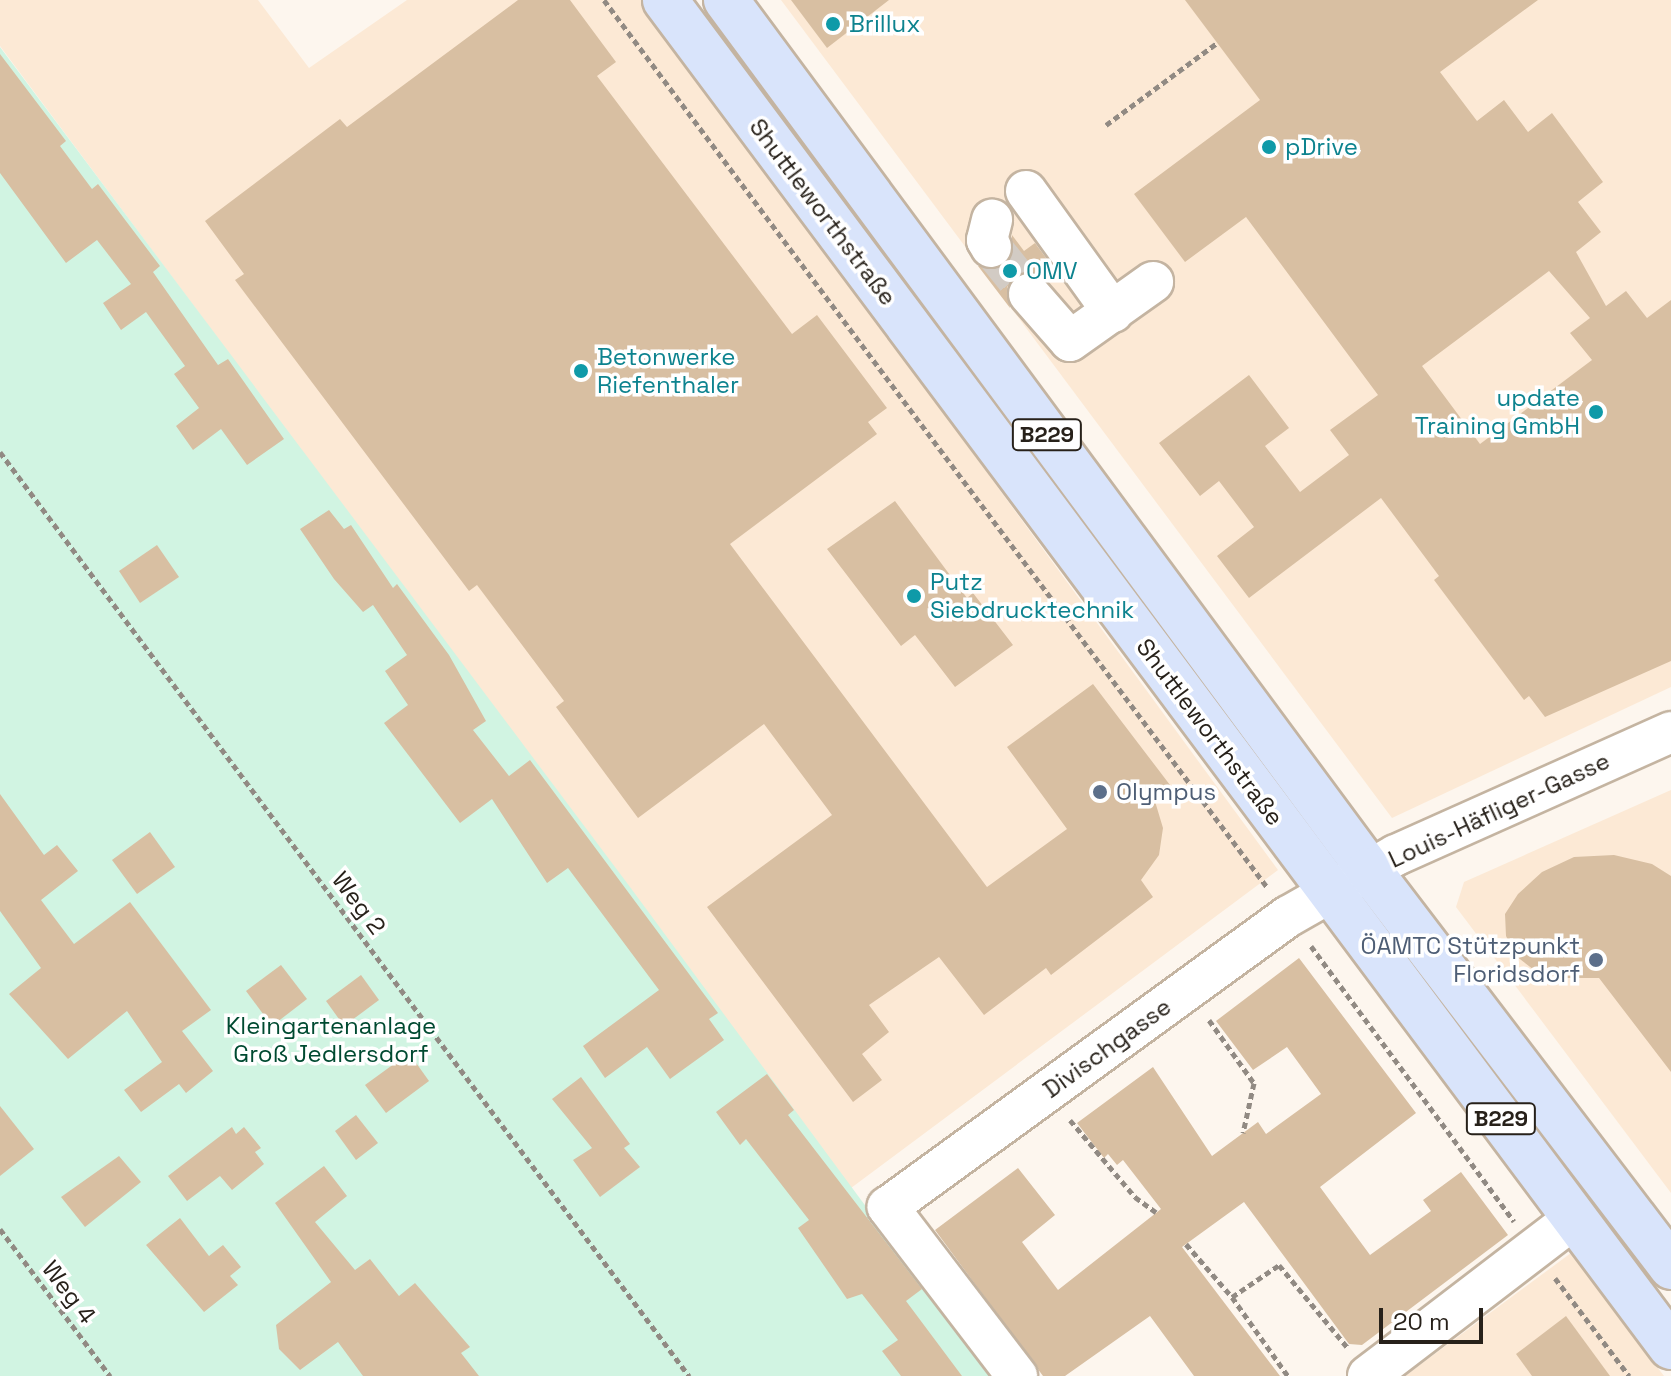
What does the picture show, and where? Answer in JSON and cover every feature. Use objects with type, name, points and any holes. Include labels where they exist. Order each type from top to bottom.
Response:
[{"type":"main road","name":"Shuttleworthstraße","points":[[665,0],[1671,1347]]},
{"type":"main road","name":"Shuttleworthstraße","points":[[726,0],[1369,870],[1671,1267]]},
{"type":"street","points":[[1026,191],[1113,312]]},
{"type":"street","points":[[1029,294],[1070,341],[1153,282]]},
{"type":"street","name":"Louis-Häfliger-Gasse","points":[[1329,893],[1369,870],[1671,732]]},
{"type":"street","name":"Divischgasse","points":[[1017,1376],[888,1207],[1289,916],[1329,893]]},
{"type":"street","points":[[1369,1375],[1575,1218]]},
{"type":"path","points":[[604,0],[1629,1376]]},
{"type":"path","points":[[1106,125],[1217,43]]},
{"type":"path","name":"Weg 2","points":[[0,452],[689,1376]]},
{"type":"path","points":[[1187,989],[1254,1083],[1243,1133]]},
{"type":"path","points":[[1046,1093],[1135,1197],[1156,1212]]},
{"type":"path","name":"Weg 4","points":[[0,1229],[110,1376]]},
{"type":"path","points":[[1186,1244],[1232,1297],[1288,1376]]},
{"type":"path","points":[[1232,1297],[1279,1265],[1369,1375]]},
{"type":"shaded area","points":[[0,0],[258,0],[309,68],[407,0],[641,0],[1278,870],[851,1188],[0,46]]},
{"type":"shaded area","points":[[781,0],[1671,0],[1671,687],[1392,818]]},
{"type":"shaded area","points":[[1671,790],[1671,1193],[1456,907],[1464,882]]},
{"type":"shaded area","points":[[1571,1253],[1664,1376],[1405,1376]]},
{"type":"green space","name":"Kleingartenanlage Groß Jedlersdorf","points":[[0,47],[630,887],[991,1376],[0,1376]]},
{"type":"building","name":"Betonwerke Riefenthaler","points":[[518,0],[570,0],[616,62],[597,76],[792,334],[817,315],[887,408],[868,422],[877,434],[730,544],[987,887],[1067,829],[1007,747],[1093,684],[1170,785],[1154,798],[1163,828],[1159,855],[1141,880],[1153,897],[1051,975],[1046,968],[984,1015],[939,957],[869,1005],[889,1032],[862,1054],[882,1080],[853,1102],[707,907],[832,815],[764,724],[638,818],[556,707],[564,701],[477,585],[469,591],[235,280],[244,274],[205,221],[340,119],[347,127]]},
{"type":"building","name":"Brillux","points":[[791,0],[889,0],[827,48]]},
{"type":"building","name":"update Training GmbH","points":[[1185,0],[1538,0],[1440,72],[1477,121],[1504,100],[1528,132],[1552,113],[1603,182],[1578,202],[1601,232],[1576,252],[1606,306],[1626,291],[1647,318],[1671,300],[1671,661],[1545,717],[1529,696],[1524,700],[1434,580],[1439,576],[1381,498],[1249,598],[1217,556],[1254,527],[1219,481],[1200,496],[1159,443],[1249,375],[1289,428],[1265,446],[1300,492],[1349,455],[1330,430],[1378,395],[1246,217],[1185,262],[1134,194],[1260,100]],"holes":[[[1549,271],[1590,318],[1570,333],[1592,360],[1480,444],[1422,366]]]},
{"type":"building","points":[[0,54],[66,141],[60,146],[92,189],[98,184],[160,266],[153,272],[218,365],[228,359],[284,439],[247,465],[221,429],[193,450],[176,426],[199,408],[174,374],[185,366],[146,312],[121,330],[103,303],[131,284],[97,240],[66,263],[0,173]]},
{"type":"building","points":[[1012,235],[1024,251],[1035,243],[1057,273],[1047,280],[1036,272],[1015,276],[1007,287],[1010,308],[978,266],[1003,266],[1011,258]]},
{"type":"building","name":"Putz Siebdrucktechnik","points":[[895,501],[967,598],[973,593],[1013,645],[955,687],[915,635],[901,646],[827,549]]},
{"type":"building","points":[[329,510],[344,529],[351,525],[393,588],[397,584],[449,655],[486,721],[473,730],[509,776],[530,760],[718,1013],[709,1019],[724,1040],[670,1079],[647,1047],[605,1078],[583,1046],[659,990],[568,868],[547,883],[492,799],[460,823],[384,723],[408,705],[385,671],[407,655],[373,605],[363,612],[334,579],[300,529]]},
{"type":"building","points":[[157,545],[179,577],[140,603],[119,571]]},
{"type":"building","points":[[0,794],[44,855],[57,845],[78,871],[41,900],[74,944],[130,902],[211,1010],[182,1031],[213,1071],[186,1093],[179,1084],[141,1112],[124,1090],[162,1062],[127,1011],[68,1059],[9,994],[41,968],[0,911]]},
{"type":"building","points":[[150,832],[175,867],[137,894],[112,860]]},
{"type":"building","name":"ÖAMTC Stützpunkt Floridsdorf","points":[[1614,855],[1652,864],[1671,876],[1671,1072],[1599,978],[1561,978],[1534,970],[1516,956],[1506,936],[1505,914],[1518,894],[1542,872],[1574,857]]},
{"type":"building","points":[[1299,958],[1416,1113],[1320,1187],[1370,1255],[1431,1211],[1423,1200],[1461,1172],[1508,1235],[1362,1345],[1349,1344],[1244,1202],[1182,1247],[1280,1376],[1194,1376],[1150,1316],[1065,1376],[1043,1376],[935,1230],[1018,1168],[1055,1215],[1022,1242],[1058,1290],[1161,1209],[1123,1160],[1117,1165],[1108,1154],[1104,1158],[1077,1123],[1153,1067],[1212,1156],[1258,1122],[1266,1134],[1321,1094],[1287,1047],[1253,1070],[1216,1021]]},
{"type":"building","points":[[281,965],[307,999],[272,1026],[246,991]]},
{"type":"building","points":[[361,975],[379,1000],[344,1026],[326,1001]]},
{"type":"building","points":[[409,1053],[429,1081],[386,1113],[365,1085]]},
{"type":"building","points":[[767,1074],[794,1110],[788,1115],[922,1289],[906,1301],[962,1376],[901,1376],[882,1351],[898,1340],[862,1294],[847,1299],[798,1228],[809,1220],[746,1139],[740,1145],[716,1112]]},
{"type":"building","points":[[581,1077],[630,1144],[624,1148],[640,1167],[600,1197],[573,1160],[592,1148],[552,1099]]},
{"type":"building","points":[[0,1106],[34,1149],[0,1176]]},
{"type":"building","points":[[356,1115],[378,1143],[356,1160],[335,1131]]},
{"type":"building","points":[[232,1127],[236,1134],[244,1127],[261,1148],[255,1152],[264,1164],[232,1190],[220,1176],[187,1201],[168,1176]]},
{"type":"building","points":[[119,1156],[141,1182],[85,1227],[61,1197]]},
{"type":"building","points":[[324,1166],[347,1196],[315,1222],[355,1270],[370,1259],[399,1296],[415,1283],[470,1347],[461,1353],[479,1376],[363,1376],[338,1342],[300,1370],[279,1349],[276,1325],[331,1282],[275,1203]]},
{"type":"building","points":[[180,1218],[209,1256],[223,1245],[241,1267],[230,1276],[238,1285],[204,1312],[146,1245]]},
{"type":"building","points":[[1566,1316],[1610,1376],[1532,1376],[1516,1354]]},
{"type":"tunnel","points":[[991,247],[1029,294]]},
{"type":"place","name":"Brillux","points":[[833,24]]},
{"type":"place","name":"pDrive","points":[[1269,147]]},
{"type":"place","name":"OMV","points":[[1010,271]]},
{"type":"place","name":"Betonwerke Riefenthaler","points":[[581,371]]},
{"type":"place","name":"update Training GmbH","points":[[1596,412]]},
{"type":"place","name":"Putz Siebdrucktechnik","points":[[914,596]]},
{"type":"place","name":"Olympus","points":[[1100,792]]},
{"type":"place","name":"ÖAMTC Stützpunkt Floridsdorf","points":[[1596,960]]}]
